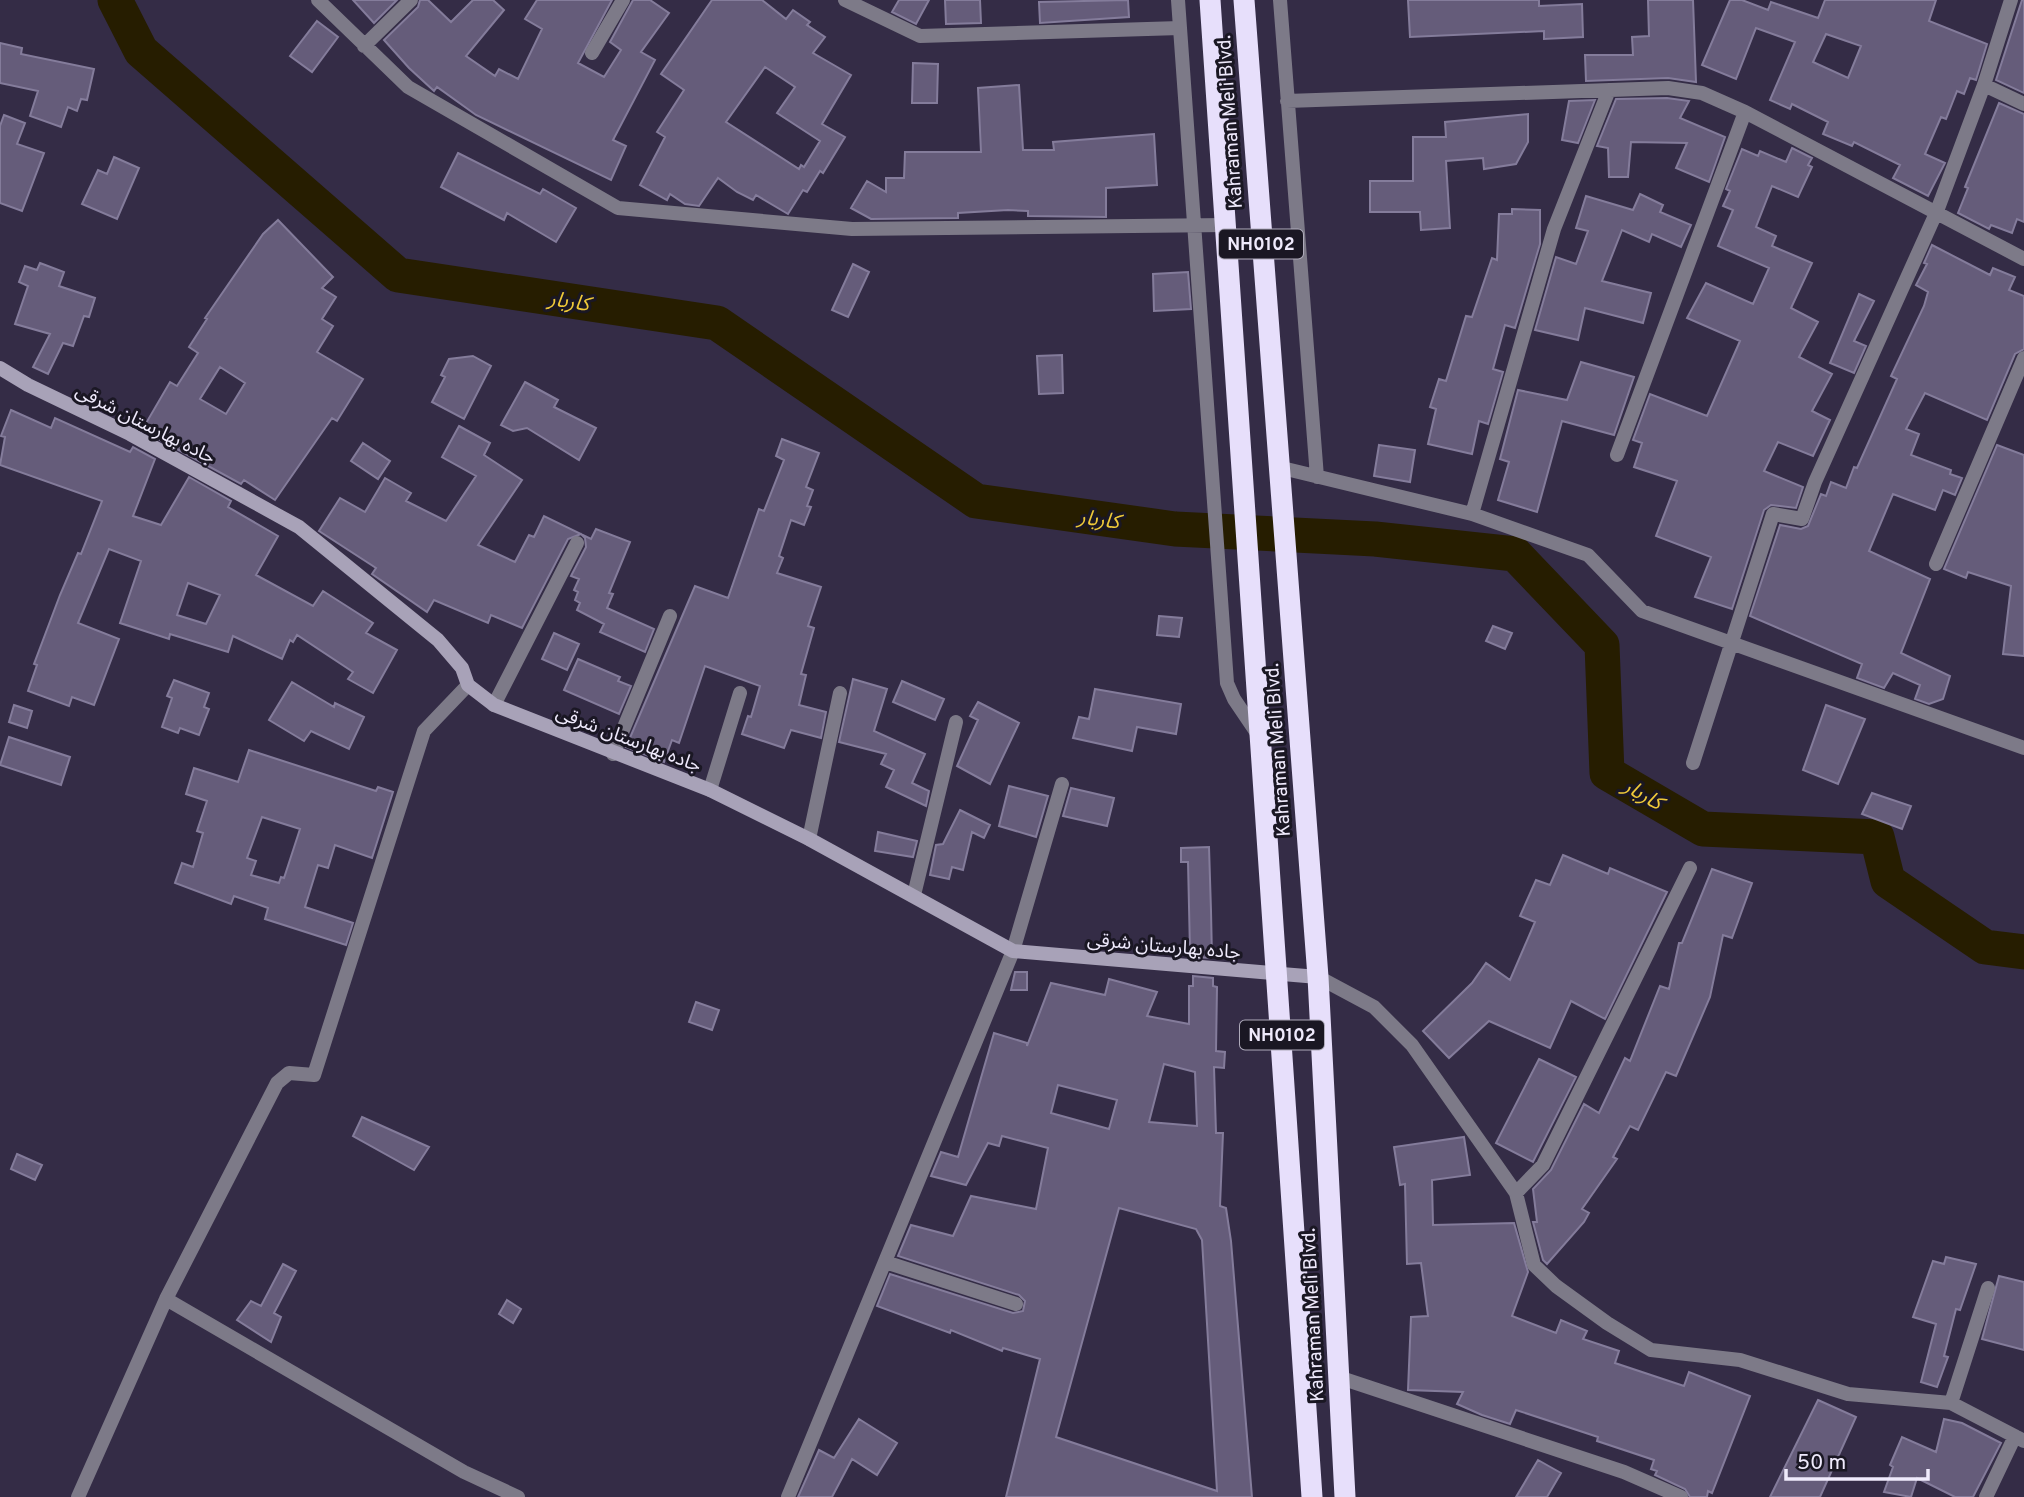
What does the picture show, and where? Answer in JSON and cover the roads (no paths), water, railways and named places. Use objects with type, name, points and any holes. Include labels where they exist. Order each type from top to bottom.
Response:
[{"type":"highway","name":"Kahraman Meli Blvd.","points":[[1210,0],[1312,1497]]},
{"type":"highway","name":"Kahraman Meli Blvd.","points":[[1244,0],[1318,977],[1345,1497]]},
{"type":"street","points":[[318,0],[408,87],[618,208],[852,229],[1226,225]]},
{"type":"street","points":[[364,46],[411,0]]},
{"type":"street","points":[[592,53],[624,0]]},
{"type":"street","points":[[845,0],[920,36],[1180,28]]},
{"type":"street","points":[[1178,0],[1227,683],[1234,699],[1262,740]]},
{"type":"street","points":[[1280,0],[1317,477]]},
{"type":"street","points":[[1693,763],[1773,514],[1802,519],[1815,482],[1937,211],[1984,85],[2011,0]]},
{"type":"street","points":[[1984,85],[2024,104]]},
{"type":"street","points":[[1287,101],[1668,88],[1702,93],[1745,112],[2024,259]]},
{"type":"street","points":[[1472,514],[1554,229],[1609,90]]},
{"type":"street","points":[[1617,455],[1745,112]]},
{"type":"street","points":[[1936,564],[2024,358]]},
{"type":"street","name":"جاده بهارستان شرقی","points":[[0,368],[28,386],[130,434],[299,527],[438,640],[462,668],[468,685],[494,705],[710,790],[810,839],[1013,951],[1318,977]]},
{"type":"street","points":[[1279,477],[1317,477],[1472,514],[1588,555],[1642,611],[2024,748]]},
{"type":"street","points":[[494,705],[577,543]]},
{"type":"street","points":[[613,754],[670,616]]},
{"type":"street","points":[[78,1497],[166,1299],[277,1083],[289,1073],[314,1075],[424,731],[468,685]]},
{"type":"street","points":[[710,790],[740,693]]},
{"type":"street","points":[[810,839],[840,694]]},
{"type":"street","points":[[914,895],[956,722]]},
{"type":"street","points":[[788,1497],[1013,951],[1062,784]]},
{"type":"street","points":[[1517,1194],[1543,1165],[1690,868]]},
{"type":"street","points":[[1318,977],[1374,1007],[1412,1045],[1517,1194],[1534,1265],[1587,1309],[1651,1350],[1740,1360],[1848,1394],[1951,1403],[2019,1439],[1986,1497]]},
{"type":"street","points":[[885,1262],[1016,1304]]},
{"type":"street","points":[[1951,1403],[1988,1288]]},
{"type":"street","points":[[166,1299],[464,1472],[518,1497]]},
{"type":"street","points":[[1338,1377],[1624,1472],[1681,1497]]},
{"type":"waterway","name":"کاربار","points":[[115,0],[141,51],[398,275],[717,323],[976,501],[1175,529],[1375,539],[1515,554],[1602,645],[1607,773],[1703,829],[1877,837],[1888,881],[1985,947],[2024,952]]}]
